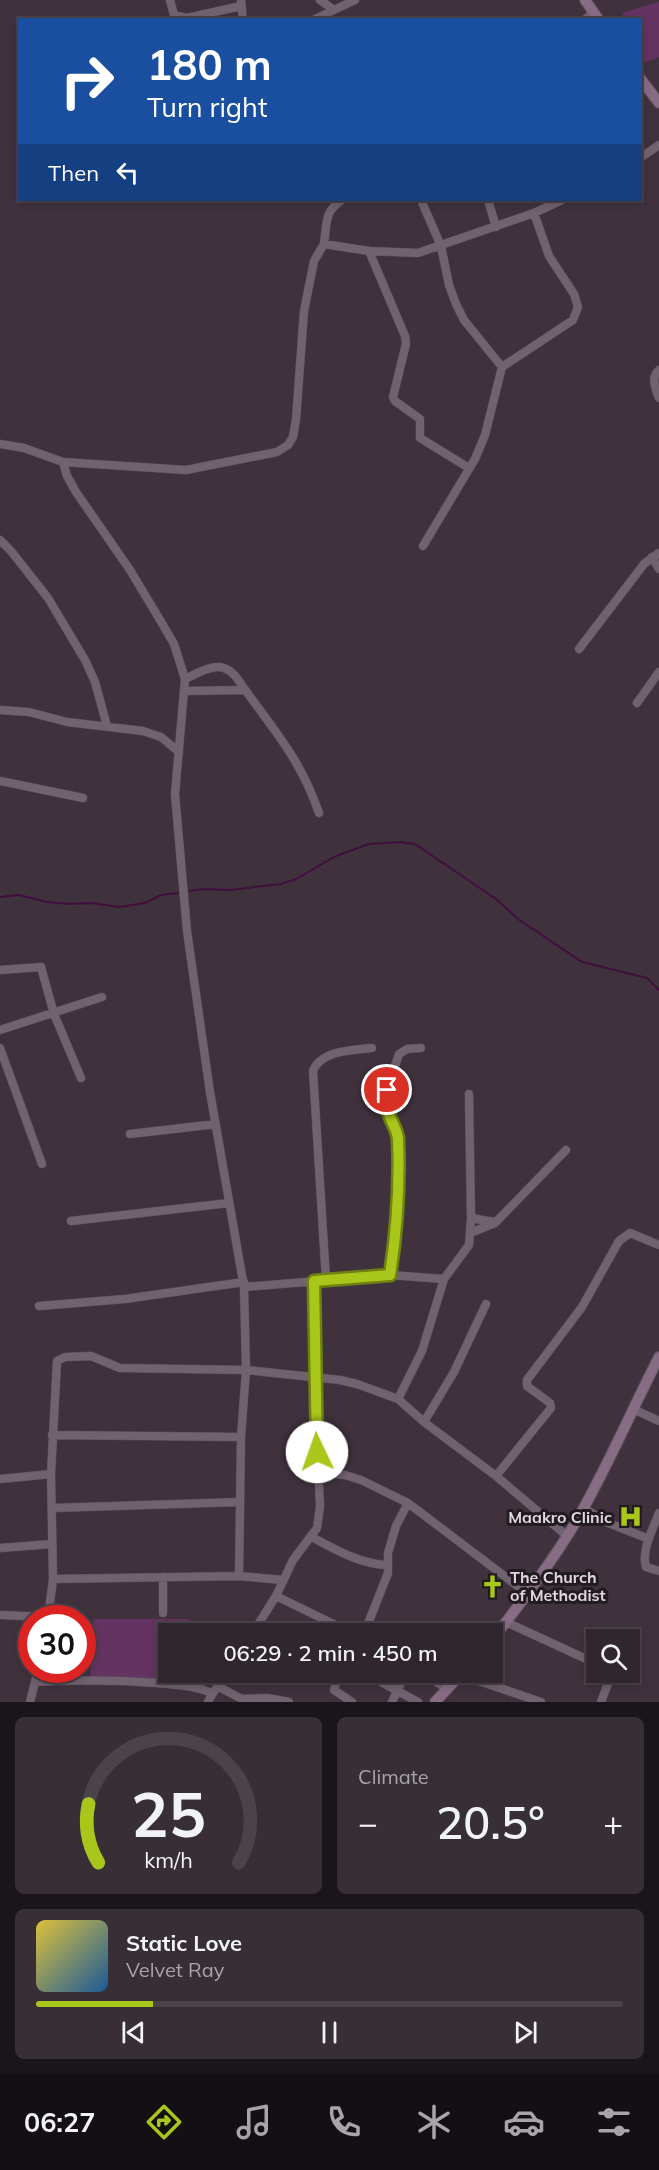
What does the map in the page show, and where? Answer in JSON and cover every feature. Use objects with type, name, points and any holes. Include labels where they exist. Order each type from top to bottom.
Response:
[{"type":"street","points":[[170,0],[174,15],[187,18],[241,3],[243,18]]},
{"type":"street","points":[[320,0],[334,10]]},
{"type":"street","points":[[317,18],[356,0]]},
{"type":"street","points":[[585,0],[596,16]]},
{"type":"street","points":[[642,81],[659,103]]},
{"type":"street","points":[[642,157],[659,145]]},
{"type":"street","points":[[0,444],[24,448],[63,462],[186,471],[277,452],[288,445],[293,437],[296,420],[307,291],[314,261],[324,244],[328,214],[331,207],[340,201]]},
{"type":"street","points":[[421,201],[441,246],[449,285],[464,320],[502,367]]},
{"type":"street","points":[[488,201],[496,227]]},
{"type":"street","points":[[324,244],[369,251],[411,254],[496,227],[560,201]]},
{"type":"street","points":[[423,546],[475,459],[485,435],[502,367],[573,320],[578,308],[574,294],[549,256],[534,213]]},
{"type":"street","points":[[369,251],[405,336],[406,344],[393,397],[395,401],[420,419],[420,438],[469,468]]},
{"type":"street","points":[[659,370],[654,380],[659,398]]},
{"type":"street","points":[[63,462],[67,476],[76,492],[130,570],[174,644],[185,679],[175,794],[187,931],[216,1124],[244,1284],[246,1370],[241,1437],[239,1576]]},
{"type":"street","points":[[0,540],[48,598],[85,660],[95,682],[107,726]]},
{"type":"street","points":[[579,649],[644,564],[656,555],[659,569]]},
{"type":"street","points":[[185,679],[211,668],[225,668],[233,674],[268,719],[298,764],[310,786],[320,813]]},
{"type":"street","points":[[637,703],[659,672]]},
{"type":"street","points":[[185,691],[245,690]]},
{"type":"street","points":[[0,710],[29,712],[67,722],[154,734],[179,752]]},
{"type":"street","points":[[0,782],[83,798]]},
{"type":"street","points":[[0,970],[41,967],[54,1014],[81,1078]]},
{"type":"street","points":[[0,1030],[102,997]]},
{"type":"street","points":[[0,1048],[42,1164]]},
{"type":"street","points":[[326,1281],[313,1071],[315,1065],[332,1054],[372,1048]]},
{"type":"street","points":[[390,1275],[398,1223],[398,1136],[389,1116],[387,1090],[399,1054],[407,1049],[421,1048]]},
{"type":"street","points":[[398,1399],[422,1351],[444,1279],[466,1252],[471,1218],[469,1094]]},
{"type":"street","points":[[130,1134],[216,1124]]},
{"type":"street","points":[[470,1233],[495,1223],[566,1150]]},
{"type":"street","points":[[71,1221],[230,1203]]},
{"type":"street","points":[[471,1218],[495,1223]]},
{"type":"street","points":[[496,1476],[551,1408],[550,1403],[527,1386],[527,1380],[582,1307],[620,1241],[630,1233],[659,1245]]},
{"type":"street","points":[[39,1306],[125,1299],[244,1284],[326,1281],[390,1275],[444,1279]]},
{"type":"street","points":[[432,1279],[440,1288]]},
{"type":"street","points":[[259,1623],[276,1596],[293,1560],[312,1537],[318,1518],[314,1281]]},
{"type":"street","points":[[424,1422],[454,1372],[486,1304]]},
{"type":"street","points":[[50,1605],[53,1579],[52,1435],[57,1361],[65,1357],[90,1356],[120,1368],[246,1370],[357,1384],[398,1399],[424,1422],[496,1476],[567,1536]]},
{"type":"street","points":[[503,1626],[528,1594],[584,1508],[616,1448],[659,1357]]},
{"type":"street","points":[[633,1409],[659,1421]]},
{"type":"street","points":[[52,1435],[241,1437]]},
{"type":"street","points":[[319,1472],[345,1475],[361,1480],[408,1503],[528,1594]]},
{"type":"street","points":[[0,1479],[51,1474]]},
{"type":"street","points":[[52,1508],[240,1502]]},
{"type":"street","points":[[368,1623],[388,1573],[393,1535],[408,1503]]},
{"type":"street","points":[[584,1508],[606,1521],[649,1539]]},
{"type":"street","points":[[659,1513],[649,1539],[645,1562],[646,1567],[659,1571]]},
{"type":"street","points":[[312,1537],[364,1561],[388,1565]]},
{"type":"street","points":[[0,1548],[52,1544]]},
{"type":"street","points":[[53,1579],[239,1576],[283,1580]]},
{"type":"street","points":[[163,1577],[163,1612]]},
{"type":"street","points":[[276,1596],[331,1623]]},
{"type":"street","points":[[0,1615],[18,1616]]},
{"type":"street","points":[[506,1622],[586,1659]]},
{"type":"street","points":[[96,1680],[191,1686],[212,1693]]},
{"type":"street","points":[[30,1702],[35,1683]]},
{"type":"street","points":[[208,1702],[212,1693],[221,1683]]},
{"type":"street","points":[[336,1683],[334,1690],[352,1702]]},
{"type":"street","points":[[383,1683],[418,1702]]},
{"type":"street","points":[[392,1702],[401,1683]]},
{"type":"street","points":[[438,1683],[447,1689]]},
{"type":"street","points":[[435,1702],[453,1683]]},
{"type":"street","points":[[487,1683],[540,1702]]},
{"type":"street","points":[[601,1702],[608,1683]]},
{"type":"street","points":[[219,1687],[242,1699],[267,1698],[289,1702]]},
{"type":"shaded area","points":[[659,2],[659,57],[642,64],[642,18],[624,18],[622,13]]},
{"type":"shaded area","points":[[96,1619],[189,1619],[188,1623],[158,1623],[158,1683],[181,1683],[181,1685],[96,1680]]},
{"type":"waterway","points":[[190,891],[229,890],[281,884],[296,879],[336,856],[369,844],[400,842],[415,844],[496,899],[518,919],[582,962],[647,978],[659,990]]},
{"type":"waterway","points":[[0,897],[19,895],[47,902],[92,903],[119,907],[145,903],[161,895],[178,893]]},
{"type":"place","name":"Maakro Clinic","points":[[630,1517]]},
{"type":"place","name":"The Church of Methodist","points":[[492,1586]]},
{"type":"route","points":[[317,1452],[314,1281],[390,1275],[398,1223],[398,1136],[389,1116],[387,1090]]}]
